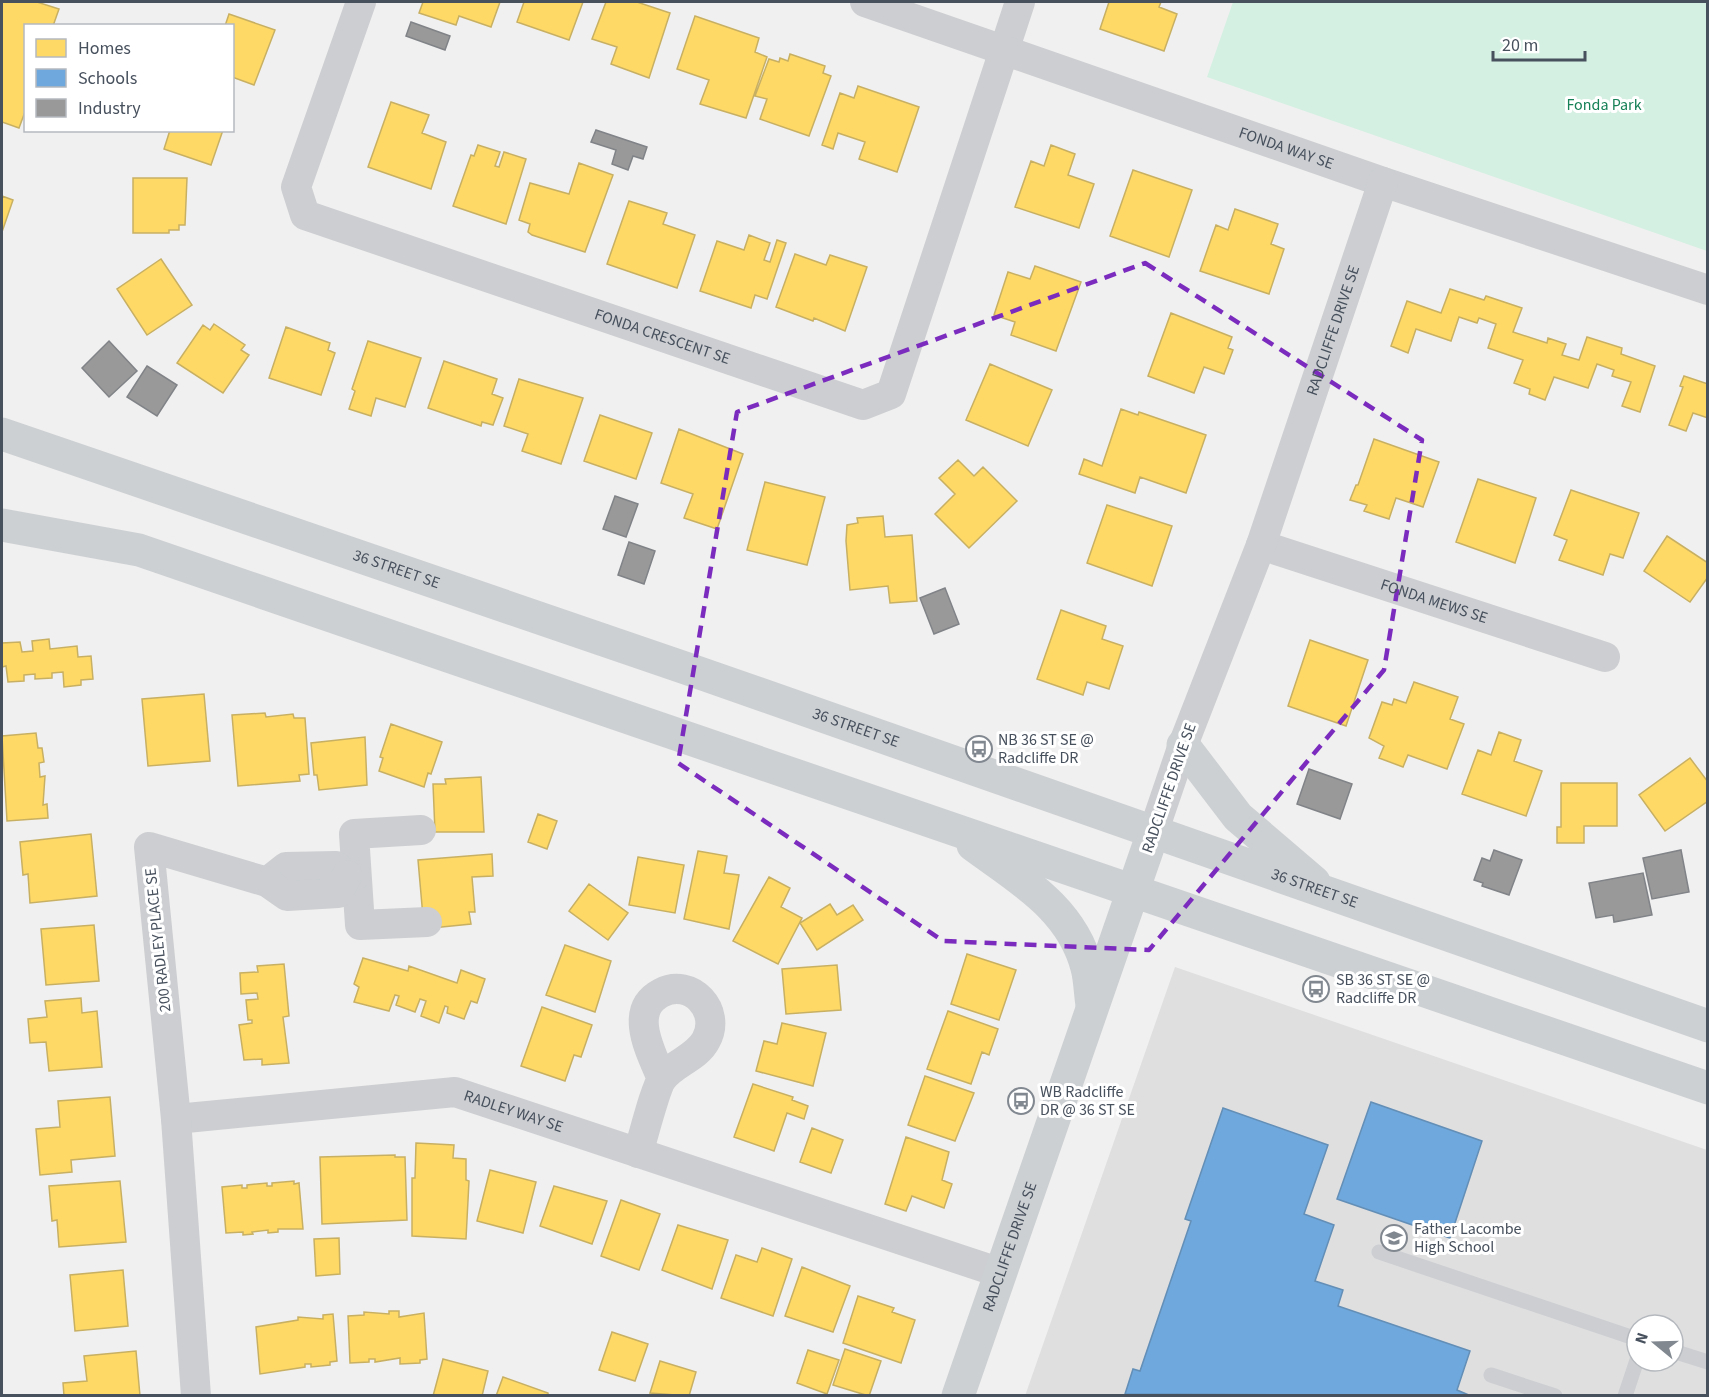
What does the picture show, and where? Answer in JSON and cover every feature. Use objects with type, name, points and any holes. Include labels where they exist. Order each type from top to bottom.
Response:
[{"type":"main road","name":"36 STREET SE","points":[[2,434],[547,620],[1707,1026]]},
{"type":"main road","points":[[2,525],[139,550],[1707,1088]]},
{"type":"main road","points":[[1183,745],[1238,817],[1330,895]]},
{"type":"main road","points":[[944,825],[1047,899],[1065,919],[1087,967],[1093,1008]]},
{"type":"main road","name":"RADCLIFFE DRIVE SE","points":[[958,1395],[1153,833]]},
{"type":"street","name":"FONDA CRESCENT SE","points":[[361,2],[296,187],[305,215],[863,405],[891,394],[1004,49]]},
{"type":"street","name":"FONDA WAY SE","points":[[865,2],[1383,182],[1707,290]]},
{"type":"street","points":[[1004,49],[1020,2]]},
{"type":"street","name":"RADCLIFFE DRIVE SE","points":[[1153,833],[1183,745],[1261,545],[1383,182]]},
{"type":"street","name":"FONDA MEWS SE","points":[[1261,545],[1605,657]]},
{"type":"street","points":[[421,830],[354,834],[352,875],[360,925],[427,922]]},
{"type":"street","name":"200 RADLEY PLACE SE","points":[[176,1119],[149,847],[267,882],[286,867],[336,866],[352,875]]},
{"type":"street","points":[[638,1153],[662,1079]]},
{"type":"street","name":"RADLEY WAY SE","points":[[176,1119],[454,1092],[1001,1273]]},
{"type":"street","points":[[176,1119],[196,1395]]},
{"type":"lane","points":[[1379,1252],[1625,1334]]},
{"type":"lane","points":[[1685,1355],[1707,1362]]},
{"type":"lane","points":[[1625,1395],[1633,1373]]},
{"type":"lane","points":[[1491,1375],[1555,1395]]},
{"type":"highlighted area","points":[[1145,263],[1422,440],[1384,670],[1149,950],[943,941],[678,763],[737,412]]},
{"type":"shaded area","name":"Father Lacombe High School","points":[[1175,967],[1707,1150],[1707,1395],[1025,1396]]},
{"type":"green space","name":"Fonda Park","points":[[1233,2],[1707,2],[1707,251],[1207,77]]},
{"type":"building: Homes","points":[[2,2],[37,2],[59,9],[54,24],[24,24],[24,114],[19,128],[2,122]]},
{"type":"building: Homes","points":[[423,2],[500,2],[491,27],[459,16],[456,25],[419,13]]},
{"type":"building: Homes","points":[[524,2],[583,2],[569,40],[517,22]]},
{"type":"building: Homes","points":[[606,2],[637,2],[670,13],[649,78],[611,64],[617,47],[592,39]]},
{"type":"building: Homes","points":[[1109,2],[1161,2],[1159,7],[1177,14],[1164,51],[1100,29]]},
{"type":"building: Homes","points":[[229,14],[275,30],[254,85],[234,78],[234,24],[226,24]]},
{"type":"building: Homes","points":[[695,16],[759,38],[755,52],[767,57],[746,118],[700,104],[709,80],[677,69]]},
{"type":"building: Homes","points":[[790,54],[825,66],[823,73],[831,76],[809,136],[760,119],[767,99],[755,96],[769,59],[779,62],[780,58],[788,61]]},
{"type":"building: Homes","points":[[858,86],[919,107],[897,172],[859,159],[865,142],[838,133],[833,149],[822,145],[840,93],[854,98]]},
{"type":"building: Homes","points":[[391,102],[429,115],[422,133],[446,142],[431,189],[368,167]]},
{"type":"building: Homes","points":[[169,132],[222,132],[211,165],[164,149]]},
{"type":"building: Homes","points":[[478,145],[500,152],[495,166],[499,167],[504,152],[526,159],[506,224],[453,206],[471,155],[474,156]]},
{"type":"building: Homes","points":[[1051,145],[1075,154],[1068,175],[1094,184],[1079,228],[1015,207],[1031,161],[1044,166]]},
{"type":"building: Homes","points":[[579,163],[613,175],[585,252],[532,235],[528,232],[530,224],[519,220],[530,183],[569,194]]},
{"type":"building: Homes","points":[[1133,170],[1192,190],[1169,257],[1110,236]]},
{"type":"building: Homes","points":[[133,178],[187,178],[185,225],[179,225],[179,230],[169,230],[169,233],[133,233]]},
{"type":"building: Homes","points":[[2,196],[13,200],[2,232]]},
{"type":"building: Homes","points":[[629,201],[667,213],[663,224],[695,235],[677,288],[607,264]]},
{"type":"building: Homes","points":[[1235,209],[1278,224],[1271,244],[1284,249],[1269,294],[1200,271],[1216,225],[1228,230]]},
{"type":"building: Homes","points":[[749,235],[770,243],[764,260],[770,262],[777,240],[786,243],[767,299],[755,295],[751,308],[700,291],[717,241],[744,250]]},
{"type":"building: Homes","points":[[795,254],[826,265],[830,255],[867,267],[845,331],[814,318],[813,321],[776,307]]},
{"type":"building: Homes","points":[[161,259],[192,305],[147,335],[117,289]]},
{"type":"building: Homes","points":[[1035,266],[1081,282],[1056,351],[1011,335],[1015,322],[994,315],[1008,272],[1030,279]]},
{"type":"building: Homes","points":[[1450,289],[1484,300],[1486,296],[1522,308],[1513,332],[1547,343],[1548,338],[1566,344],[1562,355],[1579,360],[1587,337],[1622,348],[1621,354],[1655,366],[1640,412],[1622,406],[1631,382],[1612,376],[1614,370],[1597,364],[1588,388],[1554,377],[1545,400],[1529,394],[1530,389],[1514,383],[1523,360],[1488,348],[1496,324],[1479,318],[1477,323],[1459,317],[1451,341],[1416,329],[1408,353],[1391,346],[1407,301],[1441,313]]},
{"type":"building: Homes","points":[[1171,313],[1232,337],[1228,348],[1233,350],[1224,374],[1204,367],[1194,393],[1148,376]]},
{"type":"building: Homes","points":[[214,324],[245,345],[241,350],[249,355],[223,393],[177,363],[203,325],[210,330]]},
{"type":"building: Homes","points":[[286,327],[330,343],[328,350],[335,353],[321,395],[269,378]]},
{"type":"building: Homes","points":[[368,341],[421,358],[405,407],[376,398],[371,416],[349,409],[355,391],[352,389]]},
{"type":"building: Homes","points":[[444,361],[497,379],[492,394],[503,398],[493,425],[482,422],[481,426],[428,408]]},
{"type":"building: Homes","points":[[990,364],[1052,390],[1028,446],[966,420]]},
{"type":"building: Homes","points":[[1684,376],[1708,384],[1708,418],[1693,413],[1686,431],[1669,425],[1683,387],[1680,386]]},
{"type":"building: Homes","points":[[519,379],[583,398],[561,464],[522,451],[528,434],[504,426]]},
{"type":"building: Homes","points":[[1121,409],[1138,415],[1139,412],[1206,435],[1186,493],[1140,477],[1135,493],[1079,474],[1084,459],[1102,466]]},
{"type":"building: Homes","points":[[600,415],[652,433],[636,479],[584,461]]},
{"type":"building: Homes","points":[[679,429],[743,454],[717,529],[684,518],[693,494],[661,483]]},
{"type":"building: Homes","points":[[1374,439],[1439,462],[1423,507],[1396,498],[1389,519],[1364,511],[1367,505],[1350,500],[1358,485]]},
{"type":"building: Homes","points":[[958,460],[974,476],[983,467],[1017,501],[969,548],[935,514],[955,494],[939,478]]},
{"type":"building: Homes","points":[[1478,479],[1536,498],[1515,563],[1456,542]]},
{"type":"building: Homes","points":[[765,482],[825,497],[807,565],[747,550]]},
{"type":"building: Homes","points":[[1571,490],[1639,513],[1623,558],[1610,554],[1603,575],[1559,560],[1567,540],[1554,535]]},
{"type":"building: Homes","points":[[1107,505],[1172,526],[1152,586],[1087,563]]},
{"type":"building: Homes","points":[[883,516],[885,537],[912,535],[917,601],[890,603],[888,586],[850,590],[847,525],[858,523],[857,518]]},
{"type":"building: Homes","points":[[1667,536],[1708,563],[1708,577],[1690,602],[1644,571]]},
{"type":"building: Homes","points":[[1061,610],[1106,626],[1102,639],[1123,646],[1109,689],[1087,682],[1083,695],[1037,679]]},
{"type":"building: Homes","points":[[49,639],[50,649],[77,646],[78,657],[91,656],[93,679],[81,680],[81,685],[64,687],[63,672],[52,673],[52,678],[35,679],[35,674],[24,675],[24,681],[8,682],[6,666],[2,667],[2,643],[20,642],[22,652],[33,651],[32,641]]},
{"type":"building: Homes","points":[[1310,640],[1368,660],[1346,726],[1288,706]]},
{"type":"building: Homes","points":[[1414,682],[1458,697],[1450,719],[1464,724],[1447,769],[1408,755],[1403,767],[1379,758],[1384,746],[1369,738],[1382,702],[1392,705],[1394,699],[1406,703]]},
{"type":"building: Homes","points":[[204,694],[210,761],[148,766],[142,699]]},
{"type":"building: Homes","points":[[265,713],[266,717],[293,714],[294,718],[305,718],[309,774],[299,775],[300,781],[238,786],[232,715]]},
{"type":"building: Homes","points":[[391,724],[442,742],[424,787],[379,771],[383,758],[380,757]]},
{"type":"building: Homes","points":[[1499,732],[1521,740],[1514,761],[1542,771],[1526,816],[1462,794],[1478,750],[1491,755]]},
{"type":"building: Homes","points":[[36,733],[38,748],[42,748],[44,762],[39,763],[40,777],[45,776],[43,805],[47,804],[48,818],[7,821],[2,736]]},
{"type":"building: Homes","points":[[365,737],[367,785],[319,790],[317,775],[314,775],[311,743]]},
{"type":"building: Homes","points":[[1690,758],[1708,782],[1708,801],[1665,831],[1639,795]]},
{"type":"building: Homes","points":[[481,777],[484,832],[435,832],[433,784],[446,784],[445,779]]},
{"type":"building: Homes","points":[[1561,783],[1617,783],[1617,826],[1584,826],[1584,843],[1557,843],[1557,827],[1561,827]]},
{"type":"building: Homes","points":[[538,814],[557,821],[547,849],[528,842]]},
{"type":"building: Homes","points":[[91,834],[97,896],[30,903],[28,874],[23,875],[20,842]]},
{"type":"building: Homes","points":[[698,851],[727,856],[724,873],[739,875],[729,929],[684,919]]},
{"type":"building: Homes","points":[[492,854],[493,876],[472,877],[475,912],[469,912],[471,924],[432,928],[423,917],[418,860]]},
{"type":"building: Homes","points":[[638,857],[684,865],[675,913],[629,905]]},
{"type":"building: Homes","points":[[769,877],[790,888],[781,907],[802,918],[778,964],[733,941]]},
{"type":"building: Homes","points":[[589,884],[628,913],[608,940],[569,911]]},
{"type":"building: Homes","points":[[830,904],[837,915],[853,905],[863,920],[817,950],[800,923]]},
{"type":"building: Homes","points":[[94,925],[99,981],[46,985],[41,929]]},
{"type":"building: Homes","points":[[565,945],[611,961],[595,1012],[546,995]]},
{"type":"building: Homes","points":[[967,954],[1016,970],[999,1020],[951,1004]]},
{"type":"building: Homes","points":[[363,958],[408,971],[409,966],[457,983],[461,970],[485,979],[477,1003],[471,1001],[464,1019],[447,1013],[448,1007],[445,1006],[439,1023],[421,1016],[426,1001],[420,999],[415,1012],[396,1005],[399,996],[395,995],[389,1011],[354,1002],[359,987],[354,984]]},
{"type":"building: Homes","points":[[284,964],[289,1016],[283,1017],[289,1063],[262,1065],[262,1059],[244,1060],[239,1025],[252,1023],[252,1020],[248,1020],[246,1000],[258,999],[257,993],[241,994],[240,973],[258,972],[257,966]]},
{"type":"building: Homes","points":[[837,965],[841,1010],[786,1014],[782,969]]},
{"type":"building: Homes","points":[[81,998],[82,1013],[97,1011],[102,1067],[49,1071],[46,1042],[30,1043],[28,1019],[47,1017],[45,1001]]},
{"type":"building: Homes","points":[[542,1007],[592,1025],[581,1057],[574,1055],[565,1081],[521,1066]]},
{"type":"building: Homes","points":[[948,1011],[998,1029],[989,1055],[982,1052],[971,1084],[927,1069]]},
{"type":"building: Homes","points":[[782,1023],[826,1033],[813,1086],[756,1071],[764,1041],[777,1044]]},
{"type":"building: Homes","points":[[925,1076],[974,1093],[955,1141],[908,1125]]},
{"type":"building: Homes","points":[[753,1084],[793,1097],[792,1100],[808,1106],[804,1119],[787,1113],[774,1151],[734,1137]]},
{"type":"building: Homes","points":[[110,1097],[115,1156],[71,1160],[72,1172],[40,1175],[36,1129],[60,1127],[58,1101]]},
{"type":"building: Homes","points":[[812,1128],[843,1140],[831,1173],[800,1162]]},
{"type":"building: Homes","points":[[906,1137],[949,1152],[942,1180],[952,1184],[944,1208],[912,1196],[906,1211],[885,1204]]},
{"type":"building: Homes","points":[[416,1143],[454,1145],[453,1158],[466,1159],[466,1180],[469,1181],[466,1239],[412,1236],[412,1178],[415,1178]]},
{"type":"building: Homes","points":[[395,1155],[395,1157],[405,1157],[407,1220],[322,1224],[320,1157]]},
{"type":"building: Homes","points":[[490,1170],[536,1182],[523,1233],[477,1221]]},
{"type":"building: Homes","points":[[120,1181],[126,1242],[59,1247],[57,1220],[52,1221],[49,1186]]},
{"type":"building: Homes","points":[[294,1181],[294,1184],[299,1183],[303,1229],[278,1229],[278,1232],[268,1233],[268,1230],[243,1235],[243,1232],[226,1233],[222,1187],[242,1185],[242,1188],[247,1188],[247,1185],[267,1183],[267,1186],[272,1186],[272,1183]]},
{"type":"building: Homes","points":[[554,1186],[607,1201],[592,1244],[540,1226]]},
{"type":"building: Homes","points":[[621,1200],[660,1214],[639,1270],[601,1256]]},
{"type":"building: Homes","points":[[678,1225],[728,1240],[712,1289],[662,1270]]},
{"type":"building: Homes","points":[[339,1238],[340,1274],[316,1276],[314,1239]]},
{"type":"building: Homes","points":[[762,1248],[792,1259],[773,1316],[721,1298],[736,1255],[757,1262]]},
{"type":"building: Homes","points":[[802,1267],[850,1286],[833,1332],[785,1316]]},
{"type":"building: Homes","points":[[123,1270],[128,1326],[75,1331],[70,1275]]},
{"type":"building: Homes","points":[[858,1296],[894,1308],[892,1312],[915,1320],[901,1363],[843,1343]]},
{"type":"building: Homes","points":[[389,1311],[399,1311],[399,1317],[424,1313],[427,1359],[420,1360],[420,1363],[400,1364],[400,1358],[375,1362],[375,1359],[369,1359],[369,1362],[350,1363],[348,1316],[364,1315],[364,1312],[389,1314]]},
{"type":"building: Homes","points":[[333,1314],[337,1361],[330,1362],[330,1365],[311,1367],[311,1364],[305,1364],[305,1367],[260,1374],[256,1327],[298,1320],[298,1317],[323,1319],[323,1315]]},
{"type":"building: Homes","points":[[612,1332],[648,1344],[635,1381],[599,1370]]},
{"type":"building: Homes","points":[[845,1349],[881,1361],[869,1396],[833,1385]]},
{"type":"building: Homes","points":[[808,1350],[839,1360],[827,1394],[797,1383]]},
{"type":"building: Homes","points":[[136,1351],[140,1396],[64,1396],[63,1383],[87,1381],[84,1356]]},
{"type":"building: Homes","points":[[443,1359],[488,1371],[482,1396],[433,1396]]},
{"type":"building: Homes","points":[[660,1361],[696,1372],[689,1396],[650,1393]]},
{"type":"building: Homes","points":[[503,1377],[548,1393],[548,1396],[496,1396]]},
{"type":"building: Schools","points":[[1371,1102],[1482,1141],[1450,1238],[1337,1199]]},
{"type":"building: Schools","points":[[1223,1108],[1328,1145],[1304,1214],[1334,1225],[1315,1281],[1343,1290],[1338,1306],[1470,1351],[1457,1390],[1471,1396],[1125,1394],[1133,1369],[1140,1371],[1191,1221],[1185,1219]]},
{"type":"building: Industry","points":[[411,22],[450,36],[445,50],[406,36]]},
{"type":"building: Industry","points":[[596,130],[647,147],[643,159],[633,156],[628,170],[612,164],[616,150],[591,142]]},
{"type":"building: Industry","points":[[109,341],[137,371],[109,397],[82,368]]},
{"type":"building: Industry","points":[[147,366],[177,385],[157,416],[127,397]]},
{"type":"building: Industry","points":[[615,496],[638,504],[626,537],[603,529]]},
{"type":"building: Industry","points":[[629,542],[655,551],[644,584],[618,575]]},
{"type":"building: Industry","points":[[945,588],[959,624],[934,634],[920,598]]},
{"type":"building: Industry","points":[[1309,769],[1352,784],[1340,819],[1297,804]]},
{"type":"building: Industry","points":[[1494,850],[1522,860],[1509,895],[1482,886],[1483,883],[1474,880],[1482,858],[1490,861]]},
{"type":"building: Industry","points":[[1681,850],[1689,892],[1652,899],[1643,858]]},
{"type":"building: Industry","points":[[1643,873],[1652,915],[1614,922],[1613,915],[1596,918],[1589,883]]},
{"type":"place","name":"NB 36 ST SE @ Radcliffe DR","points":[[979,749]]},
{"type":"place","name":"SB 36 ST SE @ Radcliffe DR","points":[[1316,989]]},
{"type":"place","name":"WB Radcliffe DR @ 36 ST SE","points":[[1021,1101]]},
{"type":"place","name":"Father Lacombe High School","points":[[1394,1238]]}]
